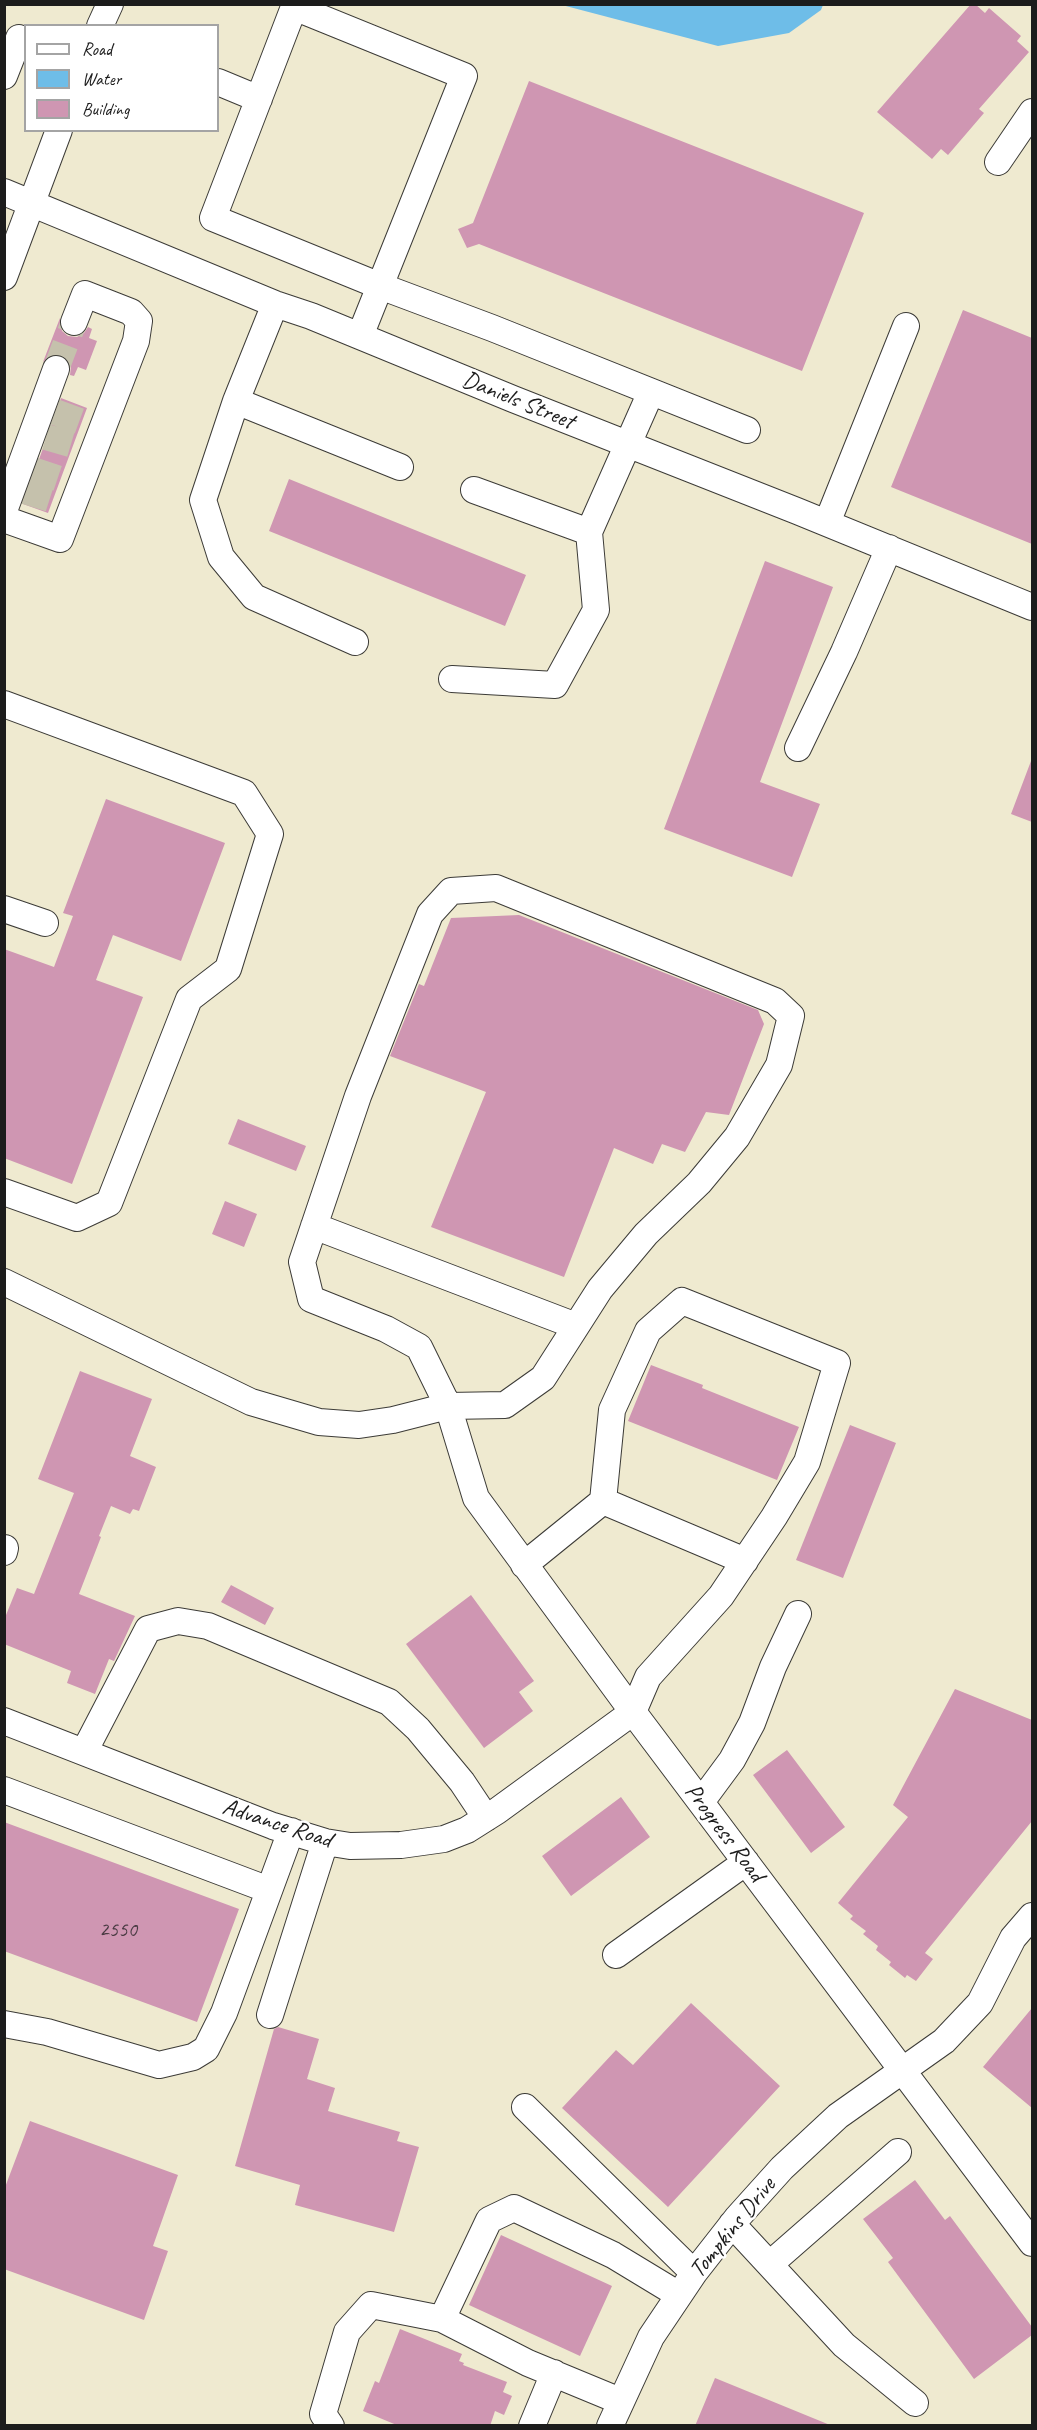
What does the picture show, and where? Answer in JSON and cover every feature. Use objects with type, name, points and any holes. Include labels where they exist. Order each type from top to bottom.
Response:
[{"type":"street","points":[[100,24],[108,4]]},
{"type":"street","points":[[360,336],[380,286],[464,76],[294,7],[213,218],[380,286],[747,430]]},
{"type":"street","points":[[4,76],[19,38],[24,39]]},
{"type":"street","points":[[219,82],[259,99]]},
{"type":"street","points":[[998,162],[1032,112]]},
{"type":"street","points":[[4,277],[58,132]]},
{"type":"street","name":"Daniels Street","points":[[4,192],[274,304],[360,336],[1032,607]]},
{"type":"street","points":[[4,519],[60,539],[66,494],[88,437],[136,341],[139,321],[131,312],[85,294],[75,322]]},
{"type":"street","points":[[274,304],[236,401],[203,500],[221,557],[254,597],[355,642]]},
{"type":"street","points":[[827,523],[906,326]]},
{"type":"street","points":[[4,511],[23,478],[39,435],[48,410],[56,369]]},
{"type":"street","points":[[452,679],[555,685],[596,610],[589,532],[651,392]]},
{"type":"street","points":[[236,401],[400,467]]},
{"type":"street","points":[[474,490],[589,532]]},
{"type":"street","points":[[798,748],[844,652],[889,548]]},
{"type":"street","points":[[4,704],[244,793],[270,834],[228,969],[189,999],[109,1203],[77,1218],[4,1192]]},
{"type":"street","points":[[4,1282],[250,1402],[319,1422],[359,1425],[393,1420],[448,1406],[505,1405],[543,1378],[600,1289],[646,1234],[699,1183],[737,1137],[779,1065],[791,1016],[775,1001],[496,888],[452,891],[430,914],[357,1096],[314,1226],[576,1326]]},
{"type":"street","points":[[4,909],[45,923]]},
{"type":"street","name":"Progress Road","points":[[314,1226],[302,1262],[311,1299],[386,1329],[419,1347],[448,1406],[476,1498],[633,1712],[1032,2242]]},
{"type":"street","points":[[524,1565],[603,1501],[612,1410],[648,1331],[682,1301],[837,1363],[807,1462],[721,1596],[648,1677],[633,1712]]},
{"type":"street","points":[[603,1501],[745,1561]]},
{"type":"street","points":[[701,1802],[732,1760],[752,1723],[773,1667],[798,1614]]},
{"type":"street","points":[[84,1752],[148,1629],[178,1622],[208,1626],[388,1702],[418,1729],[462,1782],[486,1818]]},
{"type":"street","name":"Advance Road","points":[[4,1721],[291,1831],[325,1842],[350,1846],[401,1845],[433,1840],[467,1830],[633,1712]]},
{"type":"street","points":[[4,1790],[269,1890]]},
{"type":"street","points":[[4,2024],[47,2032],[159,2065],[193,2057],[206,2049],[224,2013],[291,1831]]},
{"type":"street","points":[[270,2015],[325,1842]]},
{"type":"street","points":[[616,1955],[746,1862]]},
{"type":"street","name":"Tompkins Drive","points":[[610,2426],[651,2337],[694,2273],[732,2223],[782,2168],[838,2116],[944,2041],[980,2003],[1013,1938],[1032,1916]]},
{"type":"street","points":[[525,2108],[694,2273]]},
{"type":"street","points":[[770,2264],[898,2152]]},
{"type":"street","points":[[442,2319],[489,2220],[514,2208],[613,2255],[679,2295]]},
{"type":"street","points":[[732,2223],[844,2345],[915,2403]]},
{"type":"street","points":[[331,2426],[323,2414],[346,2332],[371,2305],[442,2319],[528,2363],[620,2401]]},
{"type":"street","points":[[532,2426],[554,2373]]},
{"type":"water","points":[[562,5],[823,5],[821,10],[789,33],[718,46]]},
{"type":"building","points":[[971,4],[975,4],[985,13],[989,8],[1021,36],[1017,41],[1029,52],[979,109],[984,113],[948,155],[941,149],[932,159],[877,112]]},
{"type":"building","points":[[529,81],[864,213],[802,371],[479,244],[467,248],[458,229],[473,223]]},
{"type":"building","points":[[963,310],[1032,338],[1032,544],[891,487]]},
{"type":"building","points":[[60,318],[62,331],[68,336],[77,337],[88,327],[92,329],[89,338],[97,341],[86,370],[78,367],[74,376],[70,375],[71,366],[62,355],[53,354],[43,362]]},
{"type":"building","points":[[61,398],[87,408],[48,513],[23,504]]},
{"type":"building","points":[[289,479],[526,575],[505,626],[269,531]]},
{"type":"building","points":[[765,561],[833,587],[760,782],[820,804],[792,877],[664,829]]},
{"type":"building","points":[[1032,761],[1032,822],[1011,814]]},
{"type":"building","points":[[106,799],[225,843],[181,961],[113,935],[96,980],[143,997],[72,1184],[4,1158],[4,949],[54,967],[73,916],[63,913]]},
{"type":"building","points":[[519,915],[758,1010],[764,1024],[729,1115],[706,1112],[685,1152],[662,1144],[653,1164],[614,1148],[564,1277],[431,1227],[486,1092],[390,1056],[419,984],[424,986],[451,918]]},
{"type":"building","points":[[238,1119],[306,1146],[296,1171],[228,1144]]},
{"type":"building","points":[[225,1201],[257,1214],[244,1247],[212,1234]]},
{"type":"building","points":[[651,1365],[799,1427],[777,1480],[628,1421]]},
{"type":"building","points":[[80,1371],[152,1399],[130,1456],[156,1467],[139,1511],[133,1509],[130,1514],[111,1506],[79,1594],[135,1616],[114,1661],[109,1659],[95,1694],[67,1683],[71,1671],[4,1644],[4,1620],[17,1588],[34,1594],[74,1493],[38,1479]]},
{"type":"building","points":[[850,1425],[896,1443],[843,1578],[796,1560]]},
{"type":"building","points":[[231,1585],[274,1608],[265,1625],[221,1602]]},
{"type":"building","points":[[471,1595],[534,1681],[519,1692],[533,1711],[484,1748],[406,1644]]},
{"type":"building","points":[[955,1689],[1032,1720],[1032,1821],[925,1953],[933,1959],[916,1981],[907,1975],[905,1978],[889,1965],[891,1962],[876,1950],[878,1946],[863,1934],[866,1931],[850,1919],[853,1916],[838,1903],[908,1817],[893,1805]]},
{"type":"building","points":[[787,1750],[845,1827],[811,1853],[753,1775]]},
{"type":"building","points":[[621,1797],[650,1837],[571,1896],[542,1856]]},
{"type":"building","points":[[4,1822],[239,1909],[197,2022],[4,1951]]},
{"type":"building","points":[[691,2003],[780,2086],[668,2207],[562,2108],[616,2050],[633,2065]]},
{"type":"building","points":[[1032,2008],[1032,2108],[983,2067]]},
{"type":"building","points":[[278,2027],[319,2039],[307,2079],[335,2088],[328,2111],[400,2132],[397,2141],[419,2147],[394,2232],[295,2205],[300,2185],[235,2166],[274,2029]]},
{"type":"building","points":[[30,2121],[178,2175],[153,2246],[168,2251],[144,2320],[4,2269],[4,2190]]},
{"type":"building","points":[[915,2180],[945,2220],[950,2216],[1032,2327],[1032,2335],[974,2379],[888,2262],[893,2258],[863,2219]]},
{"type":"building","points":[[501,2235],[612,2286],[580,2356],[469,2305]]},
{"type":"building","points":[[400,2329],[462,2354],[459,2361],[464,2363],[463,2365],[507,2382],[503,2392],[512,2396],[504,2415],[495,2411],[490,2426],[399,2426],[363,2411],[375,2381],[379,2383]]},
{"type":"building","points":[[715,2378],[830,2425],[830,2426],[695,2426]]},
{"type":"tunnel","points":[[56,369],[74,322]]},
{"type":"tunnel","points":[[55,412],[82,422]]},
{"type":"tunnel","points":[[46,437],[73,445]]},
{"type":"tunnel","points":[[33,470],[60,479]]},
{"type":"tunnel","points":[[25,491],[53,500]]}]
